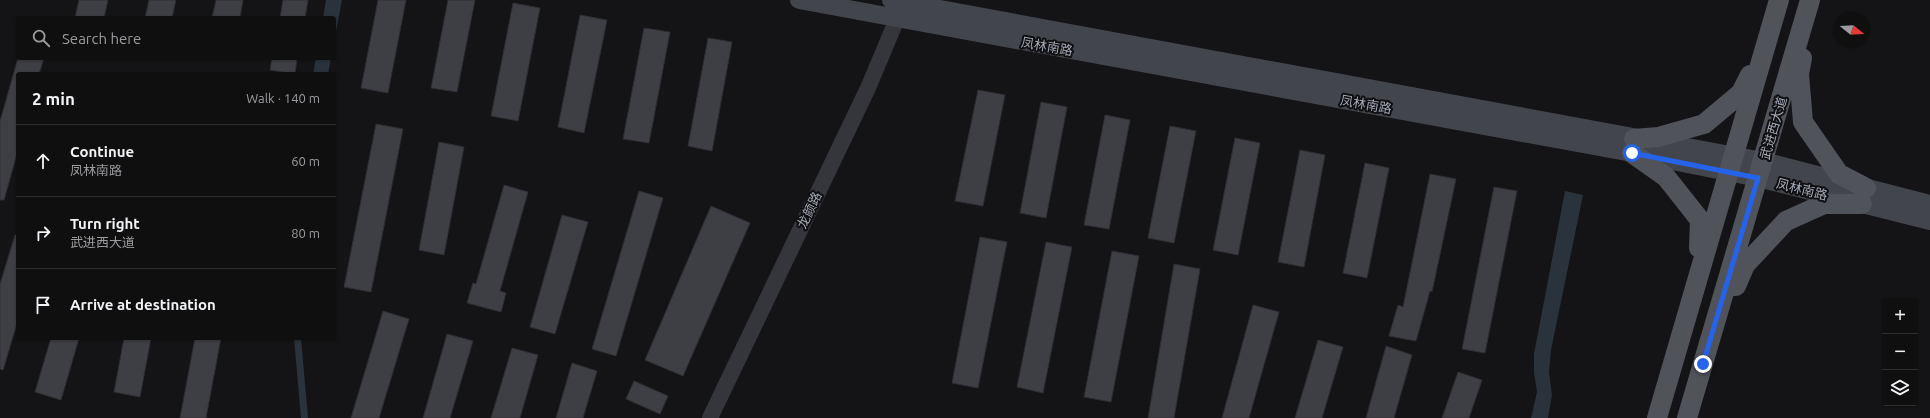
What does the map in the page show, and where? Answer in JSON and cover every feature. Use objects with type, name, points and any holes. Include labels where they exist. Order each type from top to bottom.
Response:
[{"type":"main road","name":"凤林南路","points":[[799,0],[900,5],[1730,164],[1864,196],[1930,221]]},
{"type":"main road","points":[[1657,418],[1779,0]]},
{"type":"main road","points":[[1810,0],[1800,74],[1803,122],[1839,174],[1864,196]]},
{"type":"main road","name":"武进西大道","points":[[1687,418],[1810,0]]},
{"type":"main road","points":[[1698,278],[1700,220],[1666,177],[1633,146],[1704,124],[1741,93],[1768,37]]},
{"type":"main road","name":"凤林南路","points":[[1864,196],[1930,204]]},
{"type":"main road","points":[[1703,364],[1745,265],[1786,220],[1824,204],[1864,196]]},
{"type":"street","name":"龙颜路","points":[[710,418],[868,88],[900,5]]},
{"type":"shaded area","points":[[326,0],[342,0],[336,32],[336,16],[323,16]]},
{"type":"shaded area","points":[[316,60],[331,60],[328,72],[313,72]]},
{"type":"shaded area","points":[[1565,191],[1583,195],[1551,350],[1549,372],[1552,395],[1548,418],[1531,418],[1537,392],[1534,372],[1534,354]]},
{"type":"shaded area","points":[[294,340],[301,340],[308,418],[301,418]]},
{"type":"building","points":[[79,0],[108,0],[104,16],[75,16]]},
{"type":"building","points":[[149,0],[176,0],[172,16],[145,16]]},
{"type":"building","points":[[216,0],[243,0],[240,16],[212,16]]},
{"type":"building","points":[[283,0],[308,0],[305,16],[280,16]]},
{"type":"building","points":[[378,0],[406,0],[388,93],[361,88]]},
{"type":"building","points":[[448,0],[475,0],[457,92],[431,88]]},
{"type":"building","points":[[513,3],[540,8],[518,121],[491,116]]},
{"type":"building","points":[[580,15],[607,20],[584,133],[558,127]]},
{"type":"building","points":[[644,28],[670,32],[649,143],[623,139]]},
{"type":"building","points":[[708,38],[732,42],[712,151],[688,146]]},
{"type":"building","points":[[17,60],[43,60],[40,72],[16,72],[16,157],[4,200],[0,200],[0,121]]},
{"type":"building","points":[[272,60],[297,60],[295,72],[270,70]]},
{"type":"building","points":[[978,90],[1005,95],[983,206],[955,201]]},
{"type":"building","points":[[1041,102],[1067,107],[1046,218],[1020,213]]},
{"type":"building","points":[[1105,115],[1130,120],[1109,229],[1084,225]]},
{"type":"building","points":[[376,124],[403,129],[371,292],[344,287]]},
{"type":"building","points":[[1170,126],[1196,131],[1174,243],[1148,238]]},
{"type":"building","points":[[1235,138],[1260,143],[1238,255],[1213,250]]},
{"type":"building","points":[[439,142],[464,147],[444,255],[419,250]]},
{"type":"building","points":[[1300,150],[1325,155],[1304,267],[1278,262]]},
{"type":"building","points":[[1365,163],[1389,168],[1367,278],[1343,273]]},
{"type":"building","points":[[1430,174],[1456,179],[1432,292],[1430,291],[1416,341],[1389,336],[1398,305],[1403,307]]},
{"type":"building","points":[[504,185],[528,192],[500,291],[506,293],[501,312],[467,303],[473,283],[476,284]]},
{"type":"building","points":[[1494,187],[1517,191],[1485,353],[1462,349]]},
{"type":"building","points":[[639,191],[663,198],[616,356],[592,349]]},
{"type":"building","points":[[711,206],[750,223],[683,376],[645,360]]},
{"type":"building","points":[[562,215],[588,222],[555,334],[530,327]]},
{"type":"building","points":[[16,235],[16,327],[3,370],[0,369],[0,284]]},
{"type":"building","points":[[980,237],[1007,242],[978,388],[952,383]]},
{"type":"building","points":[[1046,242],[1072,247],[1043,393],[1017,387]]},
{"type":"building","points":[[1112,251],[1139,256],[1111,402],[1084,397]]},
{"type":"building","points":[[1174,264],[1200,269],[1174,418],[1148,418]]},
{"type":"building","points":[[1253,305],[1279,312],[1249,418],[1222,418]]},
{"type":"building","points":[[383,311],[409,319],[379,418],[351,418]]},
{"type":"building","points":[[447,334],[473,341],[450,418],[423,418]]},
{"type":"building","points":[[50,340],[78,340],[61,400],[35,392]]},
{"type":"building","points":[[124,340],[151,340],[140,397],[114,392]]},
{"type":"building","points":[[195,340],[221,340],[206,418],[180,418]]},
{"type":"building","points":[[1318,340],[1343,347],[1322,418],[1295,418]]},
{"type":"building","points":[[1386,346],[1412,355],[1394,418],[1366,418]]},
{"type":"building","points":[[512,348],[538,355],[520,418],[491,418]]},
{"type":"building","points":[[572,363],[597,371],[583,418],[556,418]]},
{"type":"building","points":[[1458,372],[1482,380],[1469,418],[1442,418]]},
{"type":"building","points":[[634,381],[668,396],[660,414],[626,399]]},
{"type":"route","points":[[1632,153],[1758,178],[1703,364]]}]
